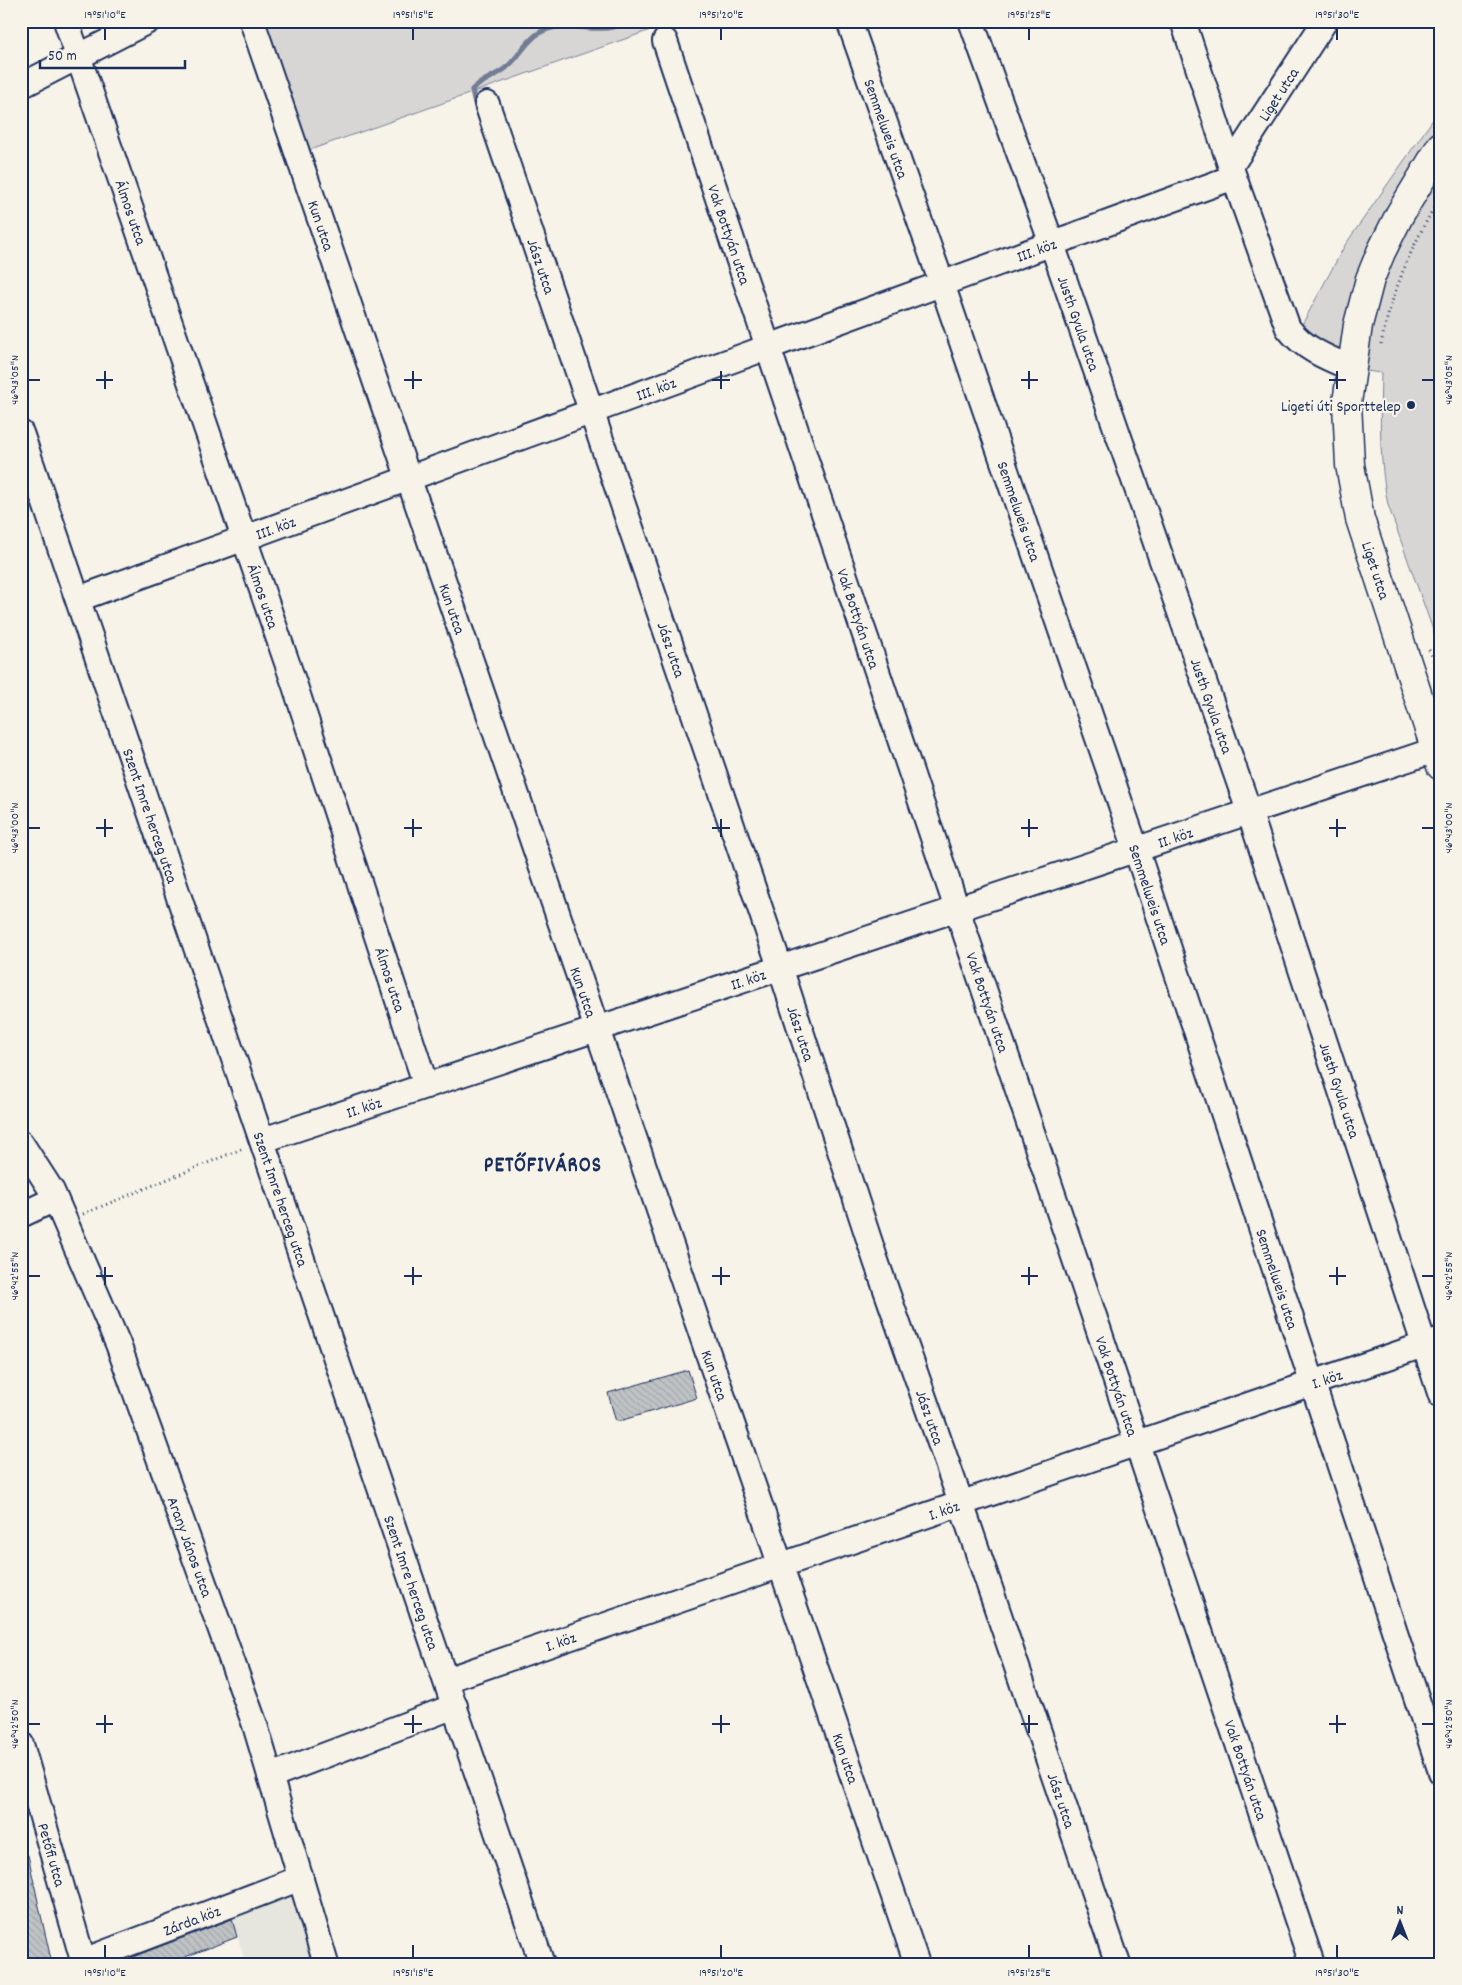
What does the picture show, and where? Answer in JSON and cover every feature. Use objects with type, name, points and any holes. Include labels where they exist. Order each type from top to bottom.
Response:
[{"type":"main road","name":"Liget utca","points":[[1438,758],[1371,558],[1358,511],[1350,464],[1347,403],[1351,368],[1364,300],[1381,252],[1408,199],[1441,146]]},
{"type":"street","name":"Álmos utca","points":[[66,21],[294,683],[426,1086]]},
{"type":"street","points":[[21,86],[148,21]]},
{"type":"street","name":"Kun utca","points":[[252,21],[917,1964]]},
{"type":"street","name":"Semmelweis utca","points":[[849,21],[942,284],[1136,849],[1311,1384],[1441,1772]]},
{"type":"street","name":"Justh Gyula utca","points":[[971,21],[1052,244],[1432,1342],[1441,1396]]},
{"type":"street","points":[[1183,21],[1232,172],[1288,328],[1307,348],[1351,368]]},
{"type":"street","name":"Liget utca","points":[[1232,172],[1325,21]]},
{"type":"street","name":"Vak Bottyán utca","points":[[665,41],[1312,1964]]},
{"type":"street","name":"Jász utca","points":[[487,104],[780,967],[876,1261],[962,1504],[1118,1964]]},
{"type":"street","name":"III. köz","points":[[78,599],[1052,244],[1232,172]]},
{"type":"street","name":"Szent Imre herceg utca","points":[[21,432],[542,1964]]},
{"type":"street","name":"II. köz","points":[[263,1140],[1249,811],[1438,758]]},
{"type":"street","name":"Arany János utca","points":[[21,1143],[55,1198],[118,1344],[255,1725],[326,1964]]},
{"type":"street","points":[[21,1215],[55,1198]]},
{"type":"street","name":"I. köz","points":[[446,1680],[1432,1342]]},
{"type":"street","points":[[270,1776],[455,1706]]},
{"type":"street","name":"Petőfi utca","points":[[21,1744],[83,1962]]},
{"type":"street","name":"Zárda köz","points":[[83,1962],[301,1878]]},
{"type":"path","points":[[1380,344],[1399,280],[1420,231],[1441,196]]},
{"type":"path","points":[[65,1222],[263,1140]]},
{"type":"shaded area","points":[[256,21],[676,21],[301,153]]},
{"type":"shaded area","points":[[1441,108],[1441,652],[1388,505],[1380,422],[1381,373],[1350,369],[1291,345],[1345,245]]},
{"type":"shaded area","points":[[297,1884],[321,1964],[246,1964],[229,1910]]},
{"type":"building","points":[[688,1370],[697,1398],[616,1422],[608,1393]]},
{"type":"building","points":[[28,1855],[52,1964],[21,1964],[21,1856]]},
{"type":"building","points":[[232,1919],[237,1937],[167,1964],[114,1964]]},
{"type":"waterway","points":[[475,103],[472,90],[507,67],[530,41],[546,29],[562,26],[607,28],[633,21]]},
{"type":"place","name":"Ligeti úti Sporttelep","points":[[1411,405]]},
{"type":"district","name":"PETŐFIVÁROS","points":[[543,1164]]}]
